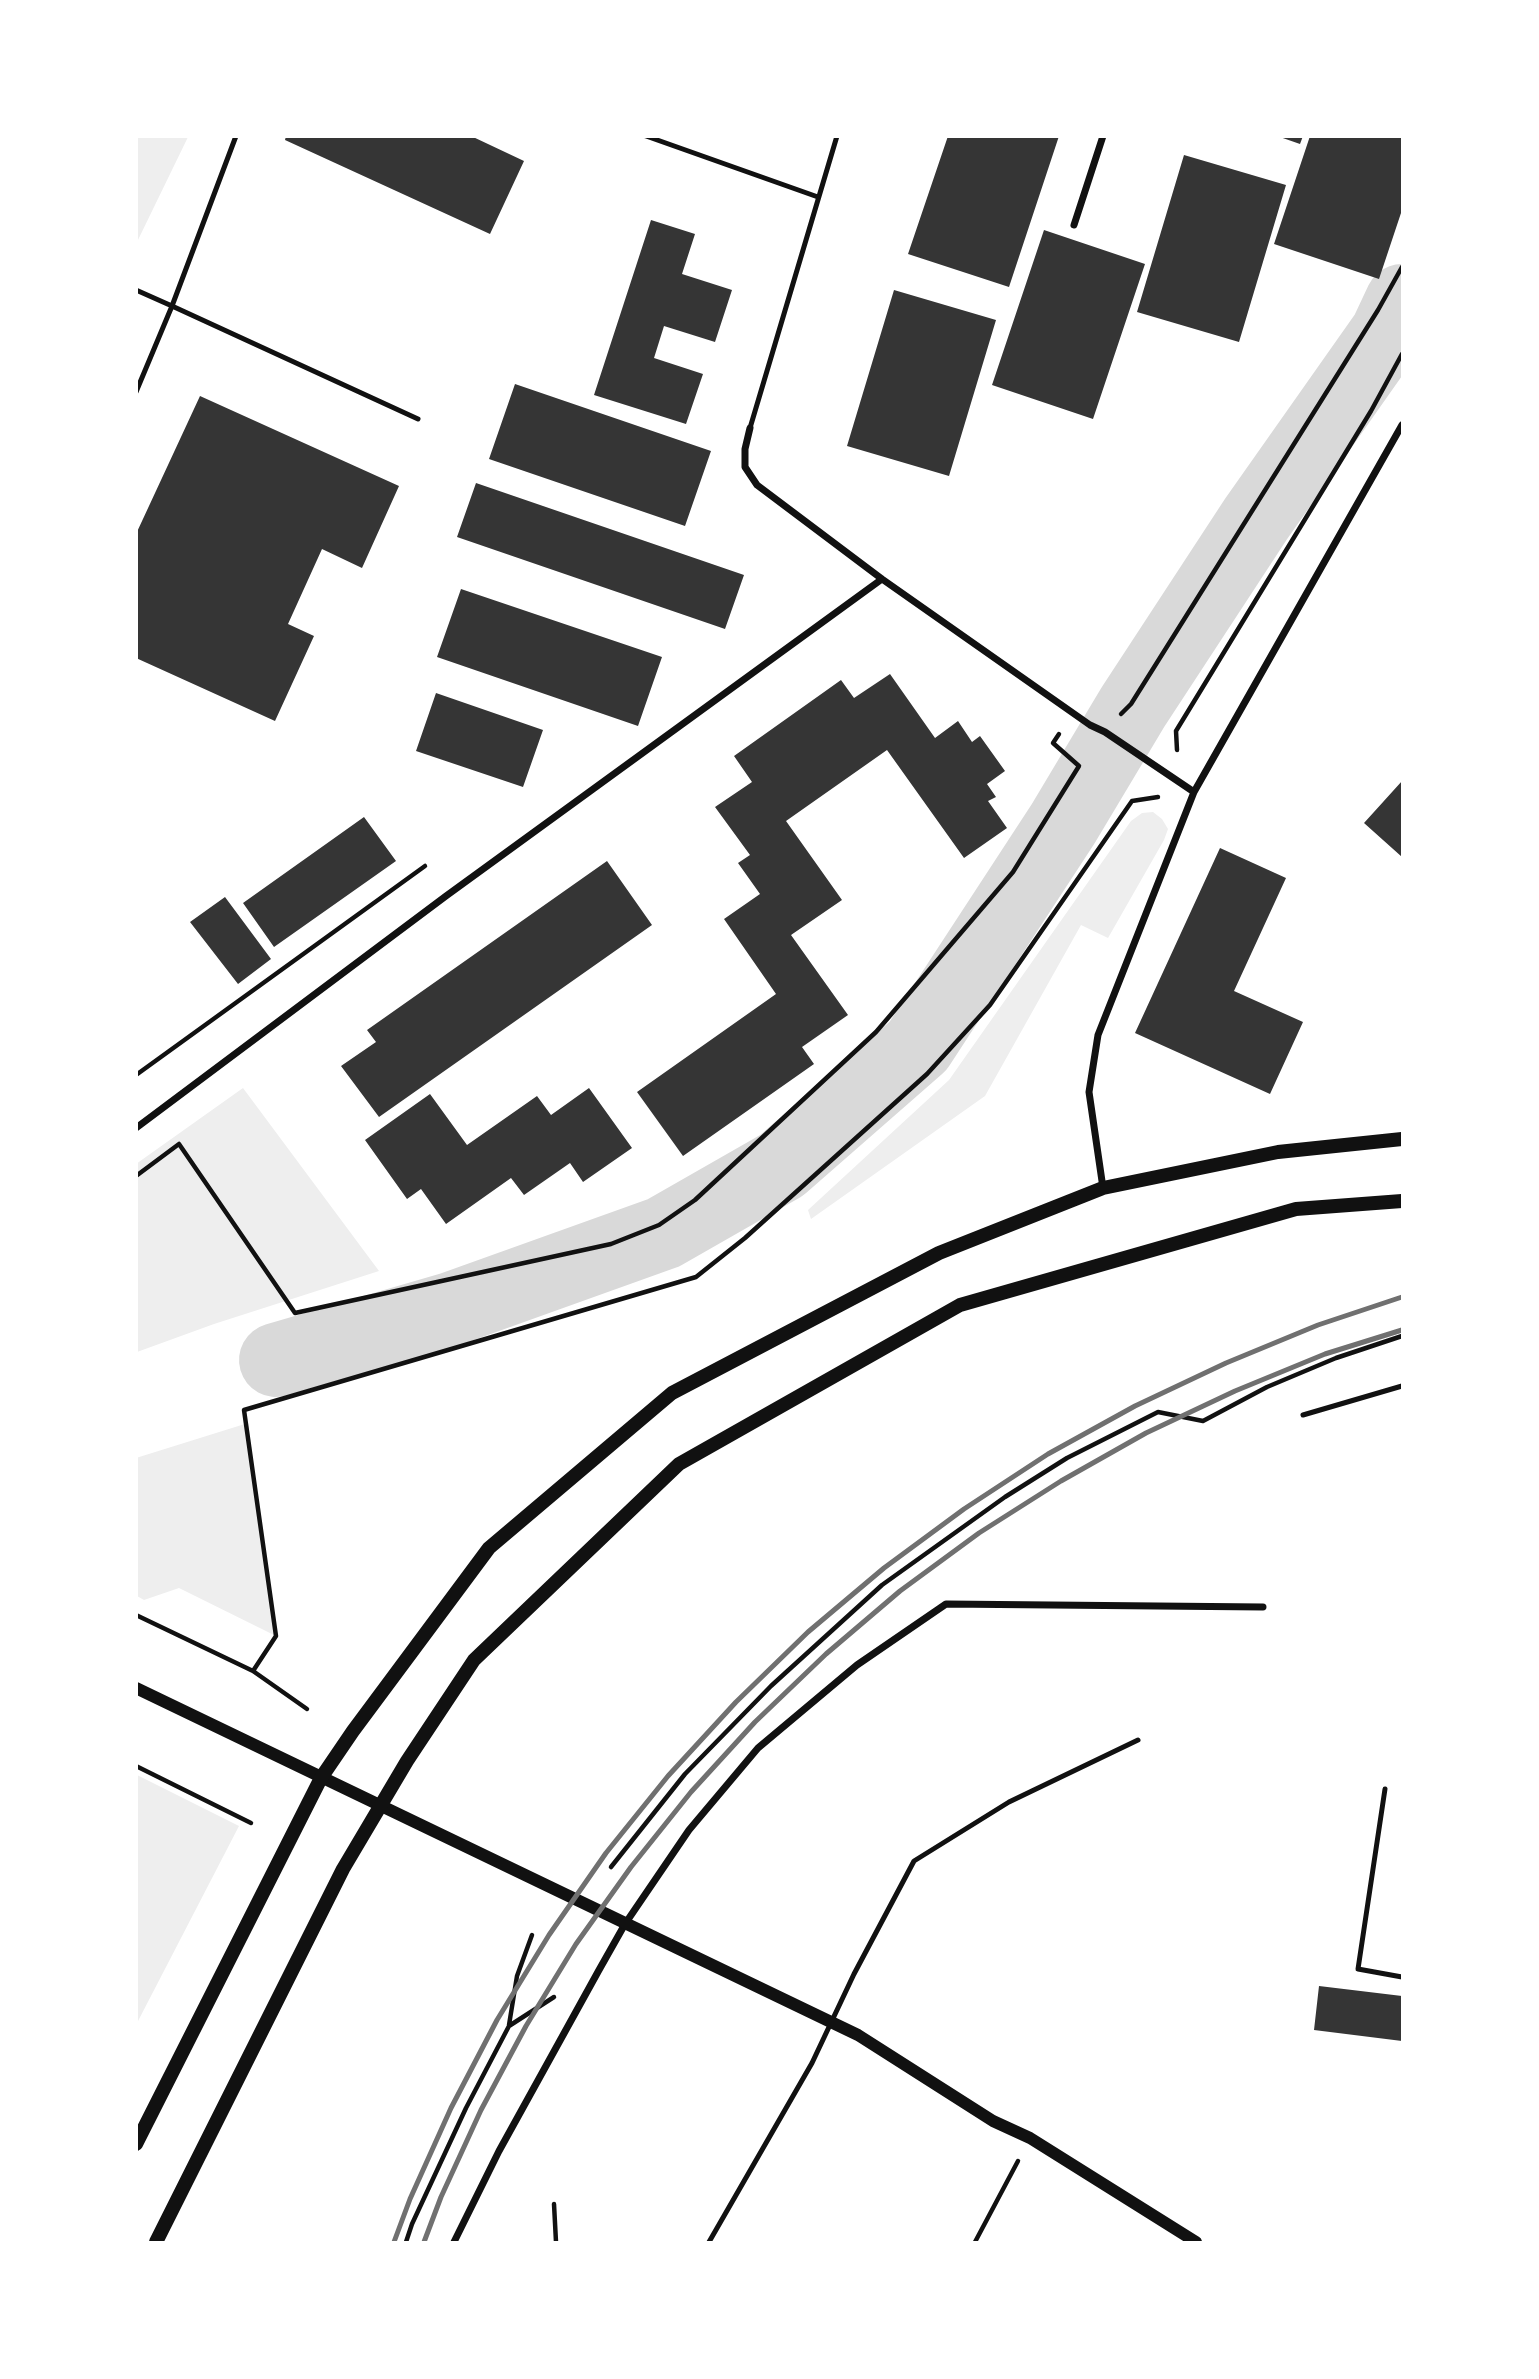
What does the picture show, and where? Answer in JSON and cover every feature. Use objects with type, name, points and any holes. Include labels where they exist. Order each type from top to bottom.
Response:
[{"type":"main road","points":[[136,2144],[321,1779],[353,1731],[489,1548],[672,1393],[939,1253],[1103,1188],[1278,1152],[1402,1139]]},
{"type":"main road","points":[[156,2242],[343,1869],[380,1804],[474,1660],[679,1464],[960,1305],[1296,1209],[1402,1201]]},
{"type":"street","points":[[1074,225],[1103,136]]},
{"type":"street","points":[[1103,1188],[1088,1092],[1098,1035],[1194,792],[1402,425]]},
{"type":"street","points":[[750,428],[745,449],[746,467],[757,485],[881,579],[1090,725],[1105,732],[1194,792]]},
{"type":"street","points":[[136,1128],[446,896],[881,579]]},
{"type":"street","points":[[454,2242],[499,2151],[625,1924],[689,1830],[758,1748],[857,1665],[946,1604],[1263,1607]]},
{"type":"street","points":[[136,1688],[858,2035],[993,2121],[1030,2138],[1196,2242]]},
{"type":"lane","points":[[136,392],[172,306],[236,136]]},
{"type":"lane","points":[[646,136],[818,197]]},
{"type":"lane","points":[[750,428],[837,136]]},
{"type":"lane","points":[[136,290],[418,419]]},
{"type":"lane","points":[[1303,1415],[1402,1386]]},
{"type":"lane","points":[[709,2242],[812,2063],[914,1861],[1009,1802],[1138,1740]]},
{"type":"lane","points":[[1385,1789],[1358,1969],[1402,1977]]},
{"type":"path","points":[[1118,717],[1131,704],[1378,310],[1402,267]]},
{"type":"path","points":[[1194,792],[1177,752],[1176,731],[1371,411],[1402,354]]},
{"type":"path","points":[[136,1176],[179,1144],[295,1313],[611,1244],[659,1225],[695,1200],[876,1032],[1013,872],[1079,766],[1053,743],[1073,713]]},
{"type":"path","points":[[253,1671],[275,1636],[244,1410],[696,1277],[746,1238],[927,1074],[990,1005],[1132,801]]},
{"type":"path","points":[[136,1075],[425,866]]},
{"type":"path","points":[[611,1867],[684,1774],[771,1686],[882,1584],[1005,1497],[1067,1458],[1158,1412],[1203,1421],[1267,1387],[1336,1358],[1402,1336]]},
{"type":"path","points":[[136,1615],[253,1671],[307,1709]]},
{"type":"path","points":[[136,1766],[251,1823]]},
{"type":"path","points":[[406,2242],[466,2108],[509,2026],[517,1976],[532,1936]]},
{"type":"path","points":[[509,2026],[553,1998],[561,1988]]},
{"type":"path","points":[[975,2242],[1030,2138]]},
{"type":"path","points":[[554,2204],[556,2242]]},
{"type":"shaded area","points":[[136,137],[188,137],[137,242]]},
{"type":"shaded area","points":[[1153,812],[1162,819],[1168,829],[1108,938],[1081,925],[985,1096],[811,1219],[808,1210],[949,1080],[1131,821],[1142,813]]},
{"type":"shaded area","points":[[243,1088],[379,1271],[214,1324],[137,1352],[136,1164]]},
{"type":"shaded area","points":[[248,1423],[276,1636],[179,1588],[144,1600],[137,1596],[136,1458]]},
{"type":"shaded area","points":[[137,1775],[239,1826],[137,2023]]},
{"type":"building","points":[[286,136],[471,136],[524,161],[490,234],[285,140]]},
{"type":"building","points":[[948,136],[1059,136],[1009,287],[908,254]]},
{"type":"building","points":[[1277,136],[1303,136],[1300,144]]},
{"type":"building","points":[[1310,136],[1402,136],[1402,210],[1379,279],[1274,244]]},
{"type":"building","points":[[1184,155],[1286,185],[1239,342],[1137,312]]},
{"type":"building","points":[[651,220],[695,234],[682,274],[732,290],[715,342],[664,326],[654,358],[703,374],[686,424],[594,395]]},
{"type":"building","points":[[1044,230],[1145,264],[1093,419],[992,385]]},
{"type":"building","points":[[894,290],[996,320],[949,476],[847,446]]},
{"type":"building","points":[[515,384],[711,451],[685,526],[489,459]]},
{"type":"building","points":[[200,396],[399,486],[362,568],[322,549],[288,624],[314,636],[275,721],[136,658],[136,534]]},
{"type":"building","points":[[476,483],[744,575],[725,629],[457,537]]},
{"type":"building","points":[[461,589],[662,657],[638,726],[437,657]]},
{"type":"building","points":[[890,674],[935,738],[958,721],[972,742],[980,736],[1005,771],[987,784],[996,797],[988,801],[1007,828],[964,858],[887,750],[786,821],[842,900],[791,935],[848,1015],[802,1047],[814,1064],[683,1156],[637,1092],[776,994],[724,919],[760,894],[738,863],[750,855],[715,807],[752,782],[734,756],[841,680],[854,698]]},
{"type":"building","points":[[436,693],[543,730],[523,787],[416,751]]},
{"type":"building","points":[[1402,781],[1402,857],[1364,823]]},
{"type":"building","points":[[364,817],[396,861],[274,947],[243,903]]},
{"type":"building","points":[[1220,848],[1286,878],[1234,991],[1303,1022],[1270,1094],[1135,1033]]},
{"type":"building","points":[[607,861],[652,925],[379,1117],[341,1066],[376,1042],[367,1030]]},
{"type":"building","points":[[225,897],[271,959],[238,984],[190,922]]},
{"type":"building","points":[[589,1088],[632,1148],[583,1182],[570,1163],[524,1195],[511,1178],[446,1224],[421,1189],[407,1199],[365,1140],[430,1094],[467,1145],[537,1096],[551,1115]]},
{"type":"building","points":[[1319,1986],[1402,1996],[1402,2041],[1314,2030]]},
{"type":"waterway","points":[[276,1360],[451,1309],[663,1233],[782,1165],[918,1046],[1063,824],[1133,707],[1256,519],[1387,333],[1402,301]]},
{"type":"railway","points":[[394,2242],[410,2199],[451,2108],[497,2020],[549,1935],[606,1853],[668,1776],[736,1702],[808,1632],[884,1568],[964,1509],[1048,1454],[1135,1406],[1226,1363],[1318,1325],[1402,1297]]},
{"type":"railway","points":[[424,2242],[441,2197],[481,2110],[526,2026],[576,1944],[631,1867],[691,1792],[755,1722],[826,1654],[900,1591],[979,1533],[1061,1481],[1146,1433],[1235,1391],[1325,1354],[1402,1330]]}]
